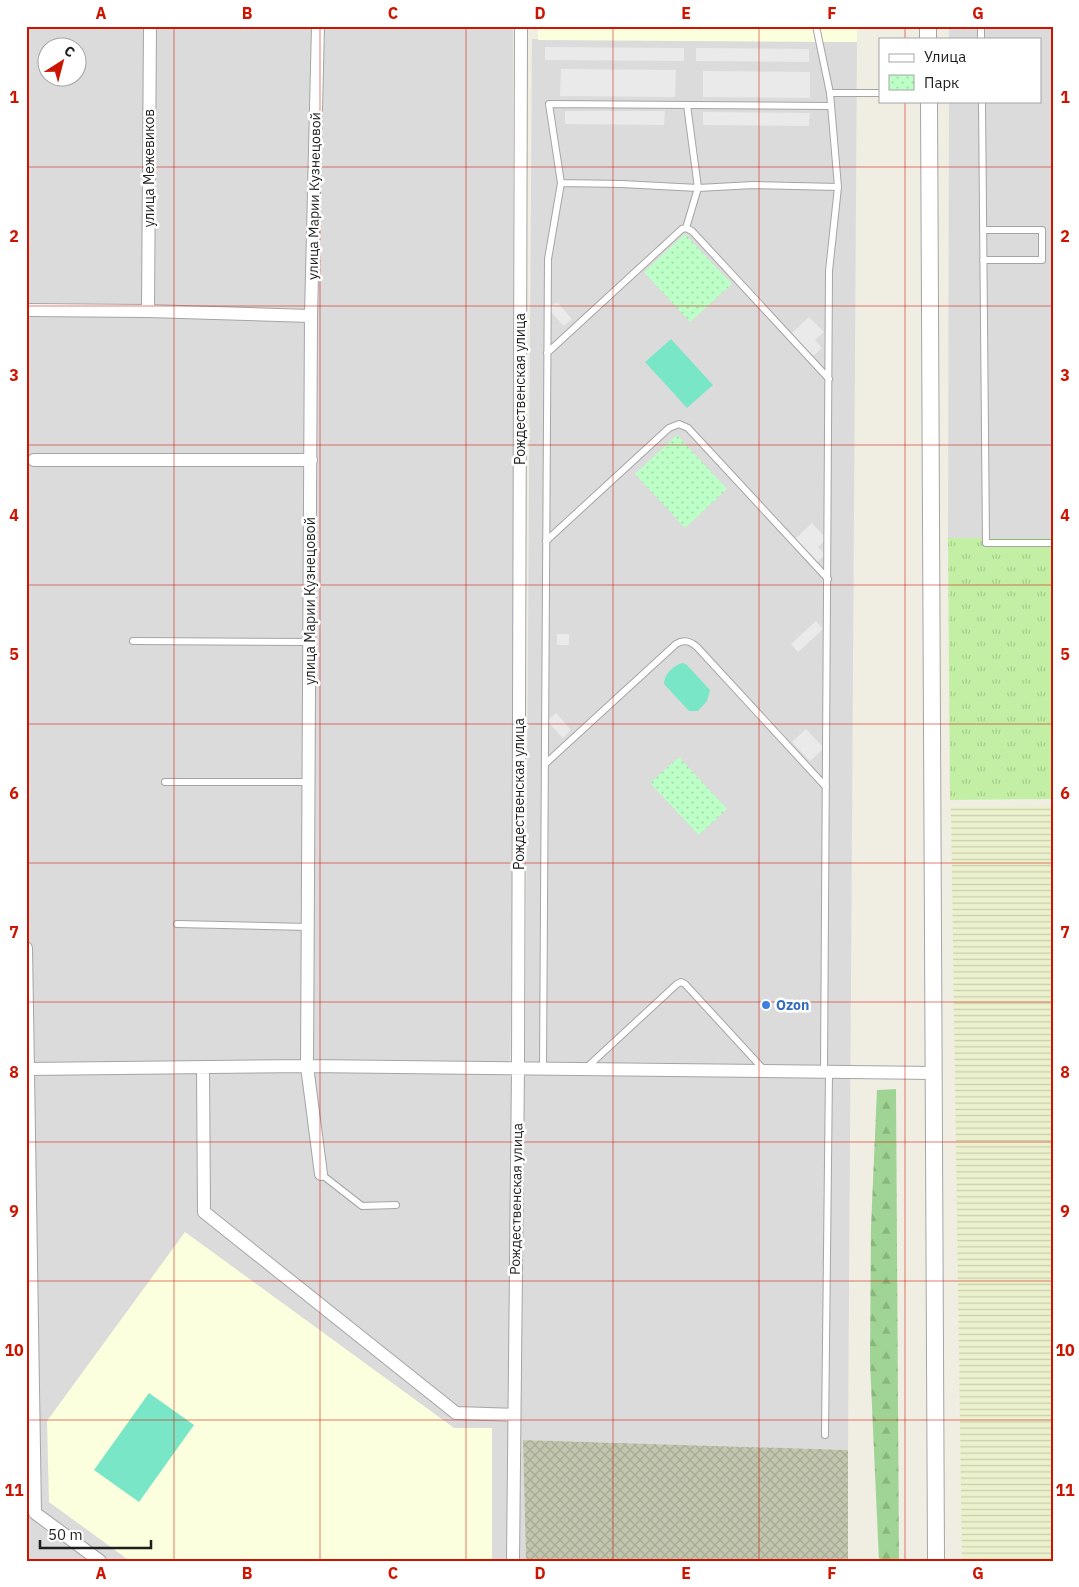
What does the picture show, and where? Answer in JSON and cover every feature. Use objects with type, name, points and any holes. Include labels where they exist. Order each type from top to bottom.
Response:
[{"type":"street","name":"улица Межевиков","points":[[148,310],[150,26]]},
{"type":"street","name":"улица Марии Кузнецовой","points":[[318,26],[311,316],[307,1066],[321,1174]]},
{"type":"street","name":"Рождественская улица","points":[[513,1561],[518,1069],[521,26]]},
{"type":"street","points":[[929,102],[936,1561]]},
{"type":"street","points":[[26,310],[148,310],[311,316]]},
{"type":"street","points":[[34,460],[311,460]]},
{"type":"street","points":[[26,948],[35,1513],[100,1561]]},
{"type":"street","points":[[27,1069],[307,1066],[934,1072]]},
{"type":"street","points":[[203,1068],[204,1212],[456,1413],[514,1415]]},
{"type":"lane","points":[[816,26],[830,93],[838,186],[830,271],[826,787],[825,1435]]},
{"type":"lane","points":[[830,93],[879,93]]},
{"type":"lane","points":[[982,102],[986,543],[1053,543]]},
{"type":"lane","points":[[542,1069],[548,260],[560,183],[549,104],[830,106]]},
{"type":"lane","points":[[686,228],[698,188],[687,105]]},
{"type":"lane","points":[[560,183],[698,188],[753,185],[838,186]]},
{"type":"lane","points":[[547,353],[682,229],[686,228],[690,229],[829,379]]},
{"type":"lane","points":[[983,230],[1042,230],[1042,260],[983,260]]},
{"type":"lane","points":[[546,541],[668,428],[679,424],[688,428],[828,579]]},
{"type":"lane","points":[[132,641],[310,642]]},
{"type":"lane","points":[[545,764],[676,644],[685,641],[693,643],[697,647],[826,787]]},
{"type":"lane","points":[[165,782],[309,782]]},
{"type":"lane","points":[[177,924],[308,927]]},
{"type":"lane","points":[[584,1070],[681,982],[685,984],[765,1071]]},
{"type":"lane","points":[[321,1174],[362,1206],[396,1205]]},
{"type":"shaded area","points":[[26,26],[513,26],[513,401],[518,574],[510,1077],[525,1077],[532,39],[857,42],[848,1450],[523,1440],[526,1561],[26,1561]]},
{"type":"shaded area","points":[[538,26],[857,26],[857,42],[538,40]]},
{"type":"shaded area","points":[[949,26],[1053,26],[1053,538],[948,538],[949,102],[1042,102],[1042,38],[949,38]]},
{"type":"shaded area","points":[[545,47],[684,48],[684,61],[545,60]]},
{"type":"shaded area","points":[[696,48],[809,49],[809,62],[696,61]]},
{"type":"shaded area","points":[[561,69],[676,70],[675,97],[560,96]]},
{"type":"shaded area","points":[[703,71],[810,72],[810,98],[703,97]]},
{"type":"shaded area","points":[[565,111],[665,111],[664,125],[565,124]]},
{"type":"shaded area","points":[[703,112],[810,113],[809,126],[703,125]]},
{"type":"shaded area","points":[[557,302],[572,319],[564,326],[548,309]]},
{"type":"shaded area","points":[[809,317],[824,332],[815,340],[822,348],[813,356],[792,333]]},
{"type":"shaded area","points":[[812,523],[827,539],[818,547],[825,555],[816,563],[794,540]]},
{"type":"shaded area","points":[[816,621],[823,629],[798,652],[791,644]]},
{"type":"shaded area","points":[[557,634],[569,634],[569,645],[557,645]]},
{"type":"shaded area","points":[[556,713],[571,730],[563,738],[547,721]]},
{"type":"shaded area","points":[[806,729],[824,748],[810,761],[792,742]]},
{"type":"shaded area","points":[[1053,806],[1053,1561],[962,1561],[951,807]]},
{"type":"shaded area","points":[[185,1232],[454,1428],[492,1428],[492,1561],[130,1561],[49,1502],[47,1421]]},
{"type":"shaded area","points":[[523,1440],[848,1450],[848,1561],[526,1561]]},
{"type":"green space","points":[[685,234],[732,284],[690,322],[644,272]]},
{"type":"green space","points":[[671,339],[713,385],[687,408],[645,362]]},
{"type":"green space","points":[[677,435],[727,489],[685,528],[635,474]]},
{"type":"green space","points":[[948,538],[1053,538],[1053,799],[950,800]]},
{"type":"green space","points":[[682,663],[686,664],[710,690],[707,701],[698,711],[689,711],[664,684],[664,680],[670,671]]},
{"type":"green space","points":[[679,757],[727,809],[699,835],[650,783]]},
{"type":"green space","points":[[896,1089],[899,1561],[879,1561],[870,1362],[871,1227],[877,1090]]},
{"type":"green space","points":[[149,1393],[194,1425],[139,1502],[94,1470]]},
{"type":"place","name":"Ozon","points":[[766,1005]]}]
